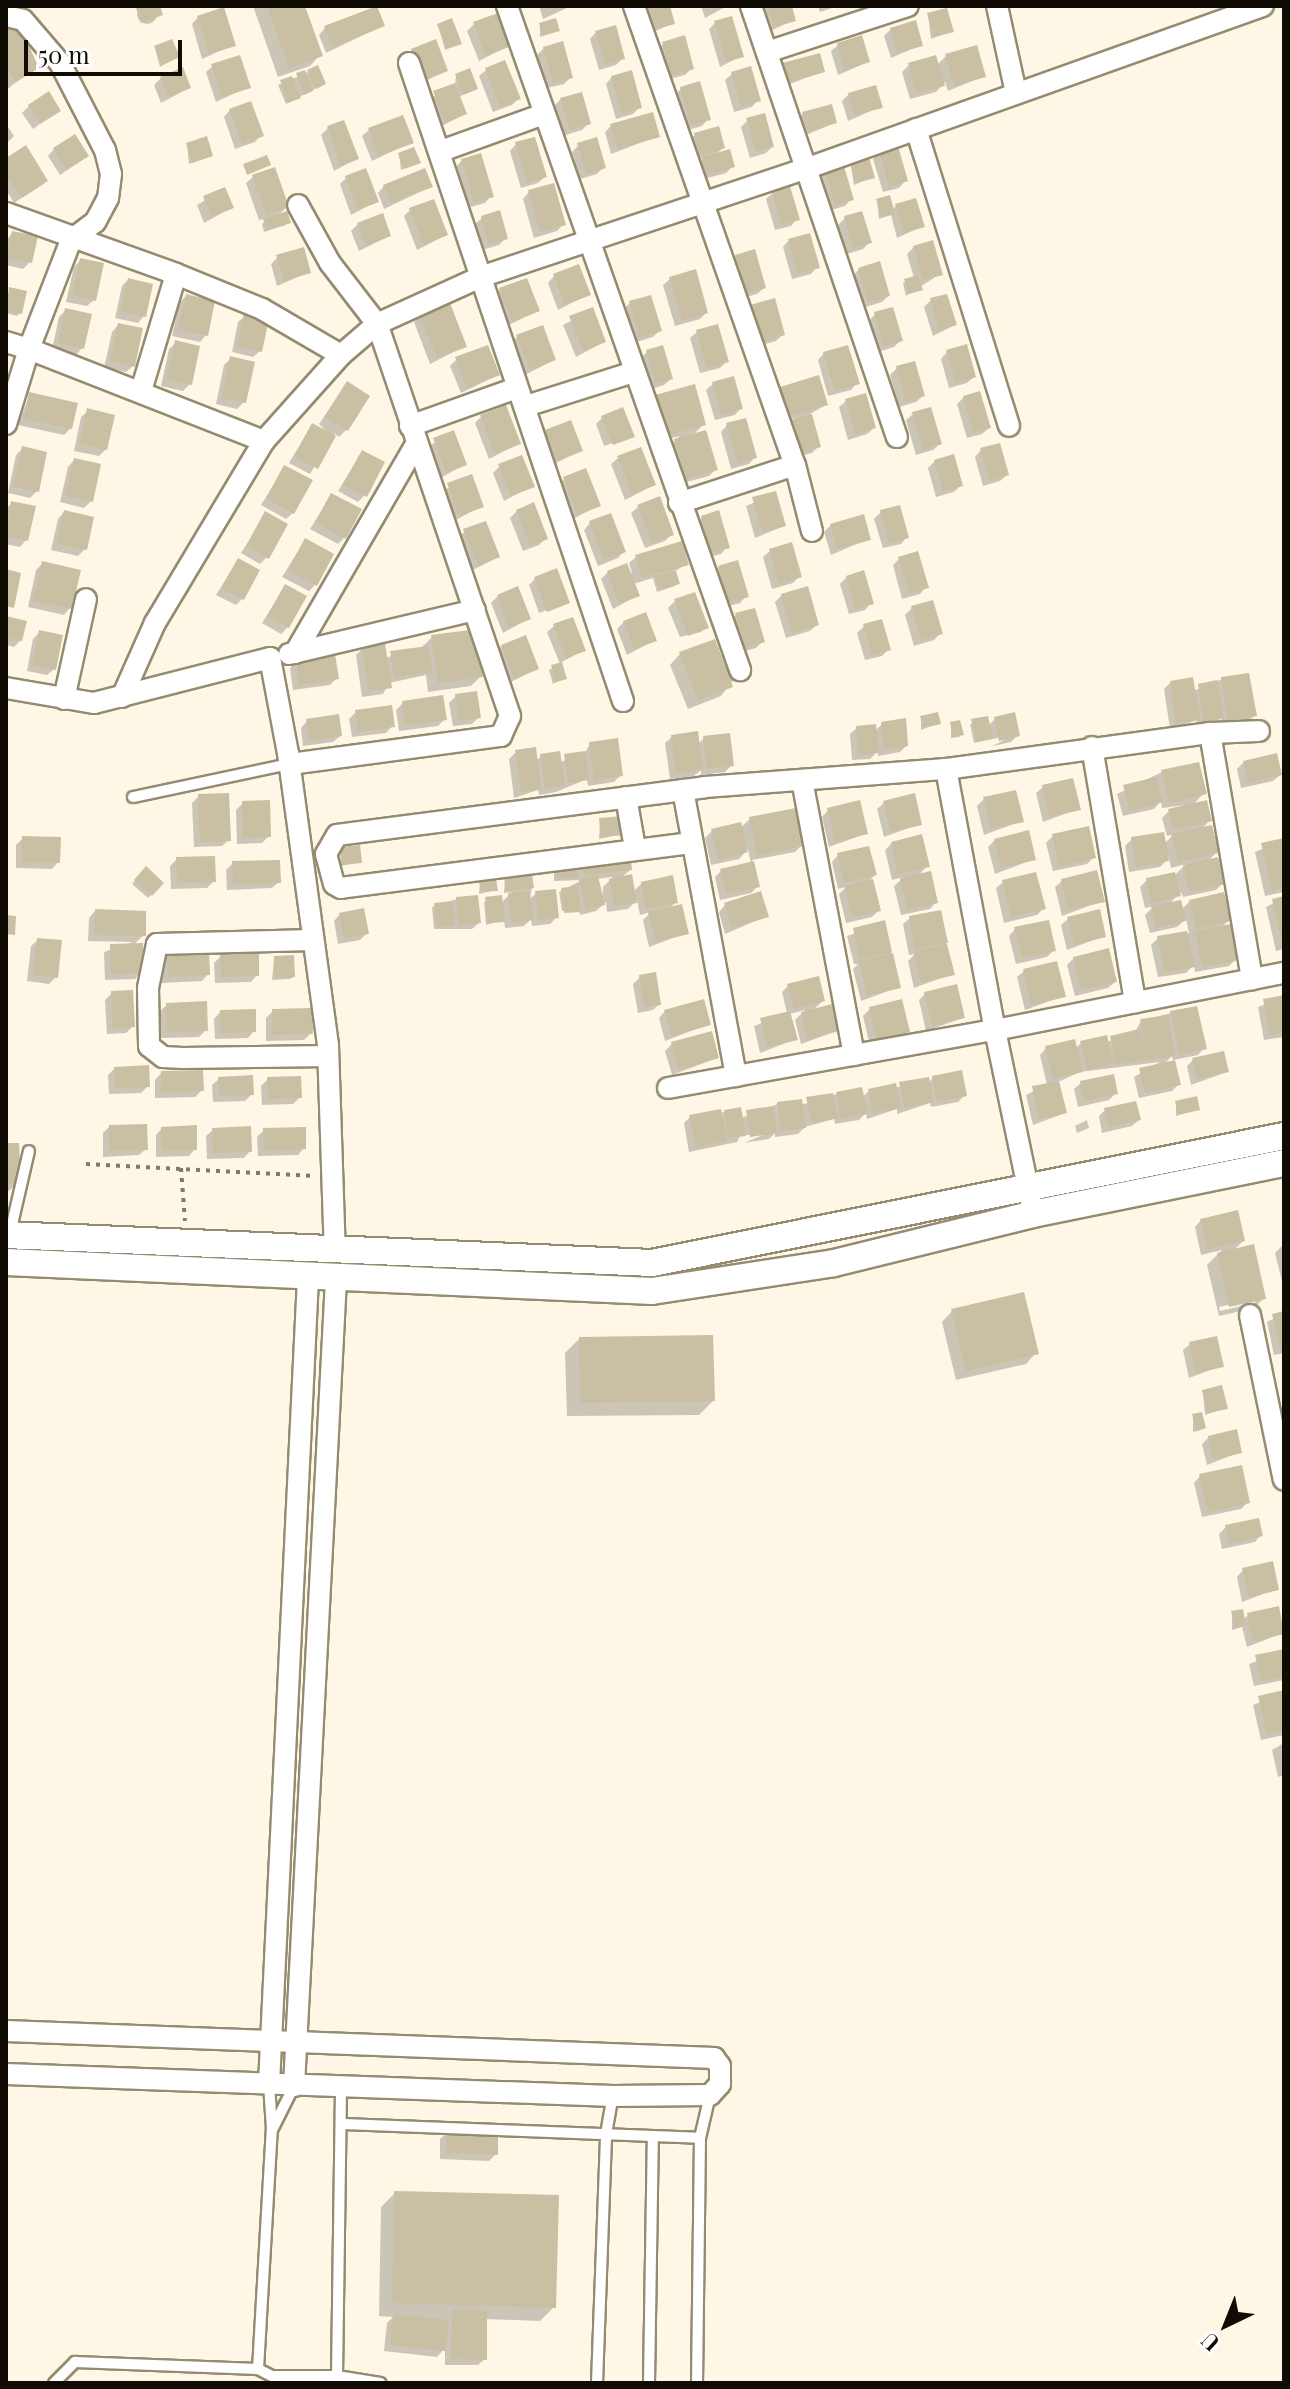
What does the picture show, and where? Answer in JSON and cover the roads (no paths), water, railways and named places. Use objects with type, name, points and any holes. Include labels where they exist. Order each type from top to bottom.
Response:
[{"type":"street","points":[[507,6],[740,670]]},
{"type":"street","points":[[634,6],[795,465],[812,531]]},
{"type":"street","points":[[751,6],[897,437]]},
{"type":"street","points":[[767,52],[870,12],[908,6]]},
{"type":"street","points":[[997,6],[1016,93]]},
{"type":"street","points":[[122,697],[155,623],[264,441],[341,355],[377,324],[483,276],[805,169],[1263,6]]},
{"type":"street","points":[[6,16],[23,20],[60,63],[105,150],[111,174],[108,198],[95,222],[71,240],[29,349],[6,424]]},
{"type":"street","points":[[409,63],[483,276],[623,701]]},
{"type":"street","points":[[441,151],[544,114]]},
{"type":"street","points":[[916,129],[1009,426]]},
{"type":"street","points":[[290,764],[501,736],[510,716],[377,324],[330,263],[298,205]]},
{"type":"street","points":[[6,213],[71,240],[176,274],[262,309],[341,355]]},
{"type":"street","points":[[141,391],[176,274]]},
{"type":"street","points":[[6,342],[141,391],[264,441]]},
{"type":"street","points":[[295,653],[413,435],[521,397],[634,372]]},
{"type":"street","points":[[679,503],[795,465]]},
{"type":"street","points":[[64,699],[86,599]]},
{"type":"street","points":[[6,688],[94,703],[475,610]]},
{"type":"street","points":[[270,658],[290,764],[328,1056],[336,1280],[294,2086]]},
{"type":"street","points":[[691,843],[341,888],[334,884],[326,854],[337,835],[683,790],[946,769],[1092,747],[1210,733],[1259,731]]},
{"type":"street","points":[[1210,733],[1252,979]]},
{"type":"street","points":[[1092,747],[1135,1002]]},
{"type":"street","points":[[946,769],[1033,1214]]},
{"type":"street","points":[[802,780],[854,1055]]},
{"type":"street","points":[[683,790],[736,1076]]},
{"type":"street","points":[[626,797],[635,848]]},
{"type":"street","points":[[313,940],[157,944],[148,988],[149,1046],[173,1058],[328,1056]]},
{"type":"street","points":[[668,1088],[995,1030],[1284,973]]},
{"type":"street","points":[[8,1235],[335,1252],[652,1263],[1284,1136]]},
{"type":"street","points":[[6,1262],[336,1280],[652,1291],[834,1263],[1033,1214],[1284,1163]]},
{"type":"street","points":[[269,2084],[307,1250]]},
{"type":"street","points":[[1250,1315],[1284,1480]]},
{"type":"street","points":[[1263,1377],[1284,1373]]},
{"type":"street","points":[[289,1674],[316,1676]]},
{"type":"street","points":[[6,2031],[271,2044],[714,2058],[720,2084],[710,2095],[613,2096],[341,2089],[6,2074]]},
{"type":"lane","points":[[133,797],[290,764]]},
{"type":"lane","points":[[8,1235],[29,1151]]},
{"type":"lane","points":[[258,2369],[272,2129],[269,2084]]},
{"type":"lane","points":[[272,2129],[294,2086]]},
{"type":"lane","points":[[337,2380],[341,2089]]},
{"type":"lane","points":[[697,2383],[700,2138],[710,2095]]},
{"type":"lane","points":[[597,2383],[606,2134],[613,2096]]},
{"type":"lane","points":[[342,2124],[700,2138]]},
{"type":"lane","points":[[649,2383],[653,2136]]},
{"type":"lane","points":[[54,2383],[75,2362],[258,2369],[272,2376],[380,2383]]}]
